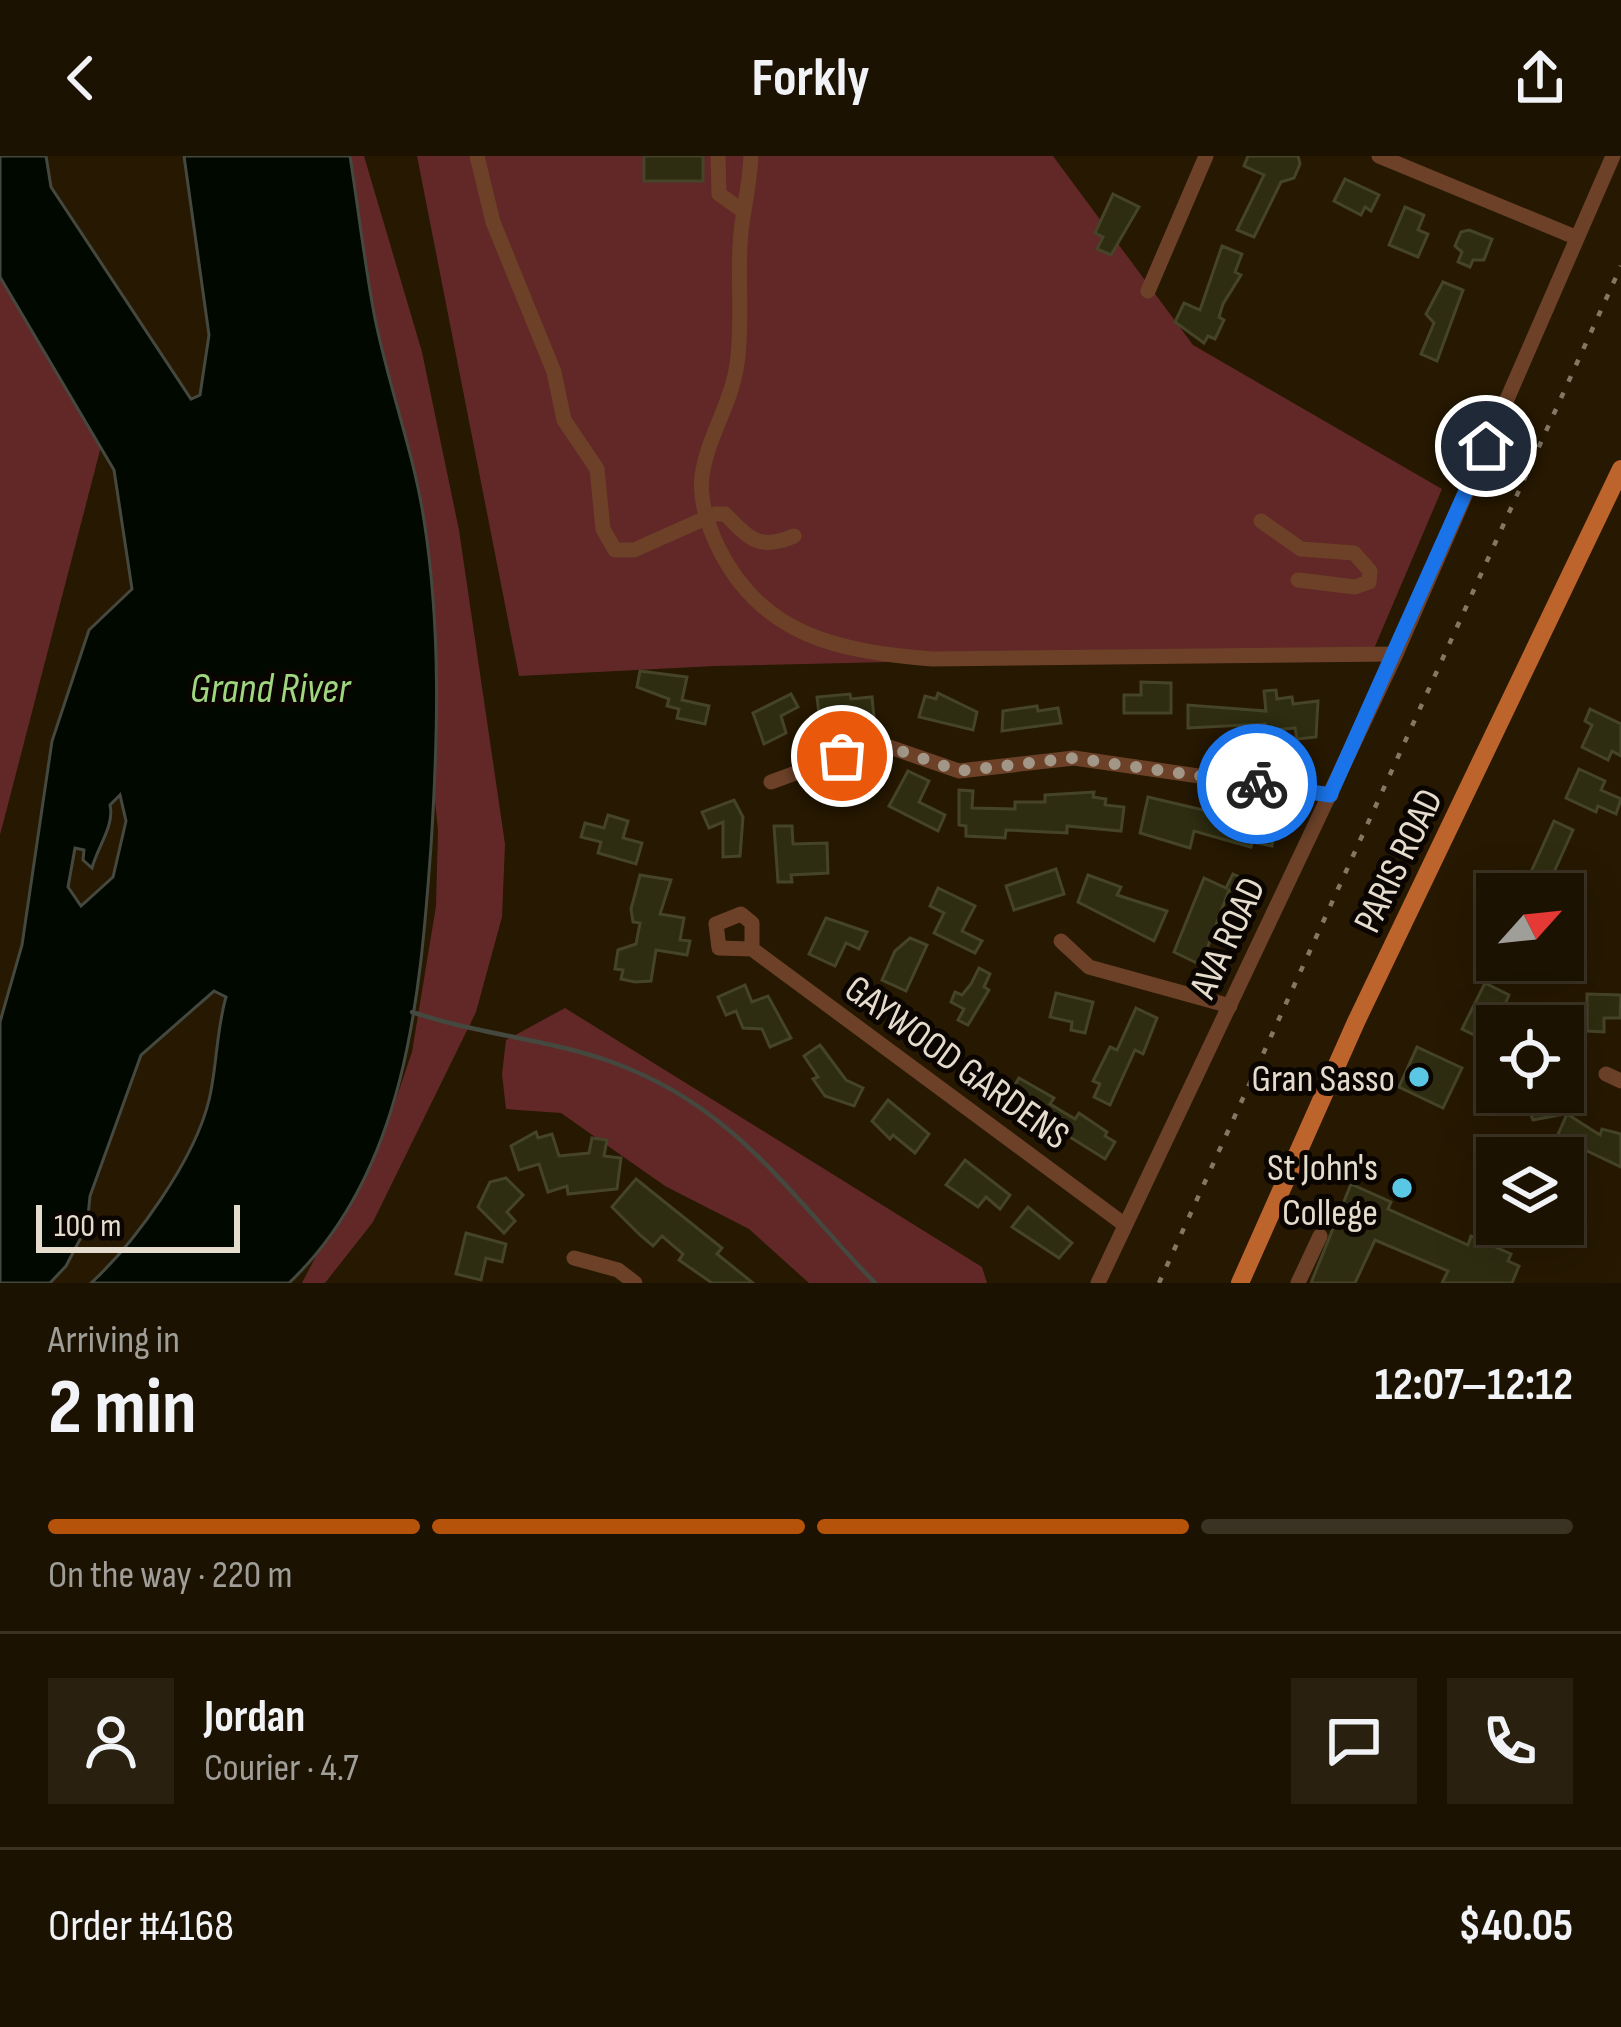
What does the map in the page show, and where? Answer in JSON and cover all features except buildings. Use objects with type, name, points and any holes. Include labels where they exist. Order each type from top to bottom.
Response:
[{"type":"main road","name":"PARIS ROAD","points":[[1240,1283],[1356,1022],[1620,472]]},
{"type":"street","points":[[476,156],[493,222],[554,372],[564,421],[597,469],[607,540],[615,550],[634,550],[706,516],[725,514],[755,543],[767,547],[794,536]]},
{"type":"street","points":[[718,156],[718,194],[743,211]]},
{"type":"street","points":[[743,211],[750,206],[751,156]]},
{"type":"street","points":[[1148,291],[1206,156]]},
{"type":"street","points":[[1379,156],[1575,237]]},
{"type":"street","name":"AVA ROAD","points":[[1099,1283],[1396,654],[1613,156]]},
{"type":"street","points":[[743,211],[738,361],[729,401],[711,429],[701,482],[706,516],[744,594],[789,628],[892,655],[1396,654]]},
{"type":"street","points":[[1261,521],[1301,549],[1354,553],[1371,575],[1366,584],[1355,587],[1298,580]]},
{"type":"street","points":[[772,782],[878,743],[959,771],[1073,758],[1330,795]]},
{"type":"street","points":[[1061,941],[1089,967],[1230,1006]]},
{"type":"street","name":"GAYWOOD GARDENS","points":[[752,950],[1125,1225]]},
{"type":"street","points":[[1298,1283],[1320,1236]]},
{"type":"street","points":[[574,1258],[618,1270],[635,1283]]},
{"type":"shaded area","points":[[344,156],[364,156],[422,352],[459,530],[505,844],[502,917],[476,1012],[373,1222],[325,1283],[302,1283],[393,1108],[412,1052],[436,906],[438,830],[415,609]]},
{"type":"shaded area","points":[[417,156],[1053,156],[1193,345],[1442,489],[1373,651],[715,666],[519,676]]},
{"type":"shaded area","points":[[0,225],[104,435],[0,835]]},
{"type":"shaded area","points":[[565,1008],[982,1267],[987,1283],[809,1283],[749,1229],[665,1186],[561,1113],[506,1109],[502,1074],[506,1040]]},
{"type":"water","name":"Grand River","points":[[0,156],[46,156],[51,187],[191,399],[200,395],[209,335],[184,156],[350,156],[373,308],[419,493],[429,561],[436,683],[433,805],[421,963],[400,1080],[359,1189],[328,1239],[289,1283],[91,1283],[161,1199],[202,1123],[226,997],[214,991],[141,1055],[90,1196],[87,1226],[66,1266],[50,1283],[0,1283],[0,1022],[22,945],[52,741],[89,630],[132,589],[114,470],[0,277]],"holes":[[[120,795],[126,821],[113,877],[81,906],[68,887],[75,848],[84,850],[83,860],[92,868],[108,828],[110,805]]]},
{"type":"waterway","points":[[412,1012],[561,1047],[653,1079],[725,1127],[756,1155],[875,1283]]},
{"type":"railway","points":[[1159,1283],[1621,266]]},
{"type":"way so far","points":[[842,756],[878,743],[959,771],[1073,758],[1257,784]]},
{"type":"place","name":"Gran Sasso","points":[[1419,1077]]},
{"type":"place","name":"St John's College","points":[[1402,1188]]},
{"type":"route","points":[[1257,784],[1330,795],[1486,446]]}]
